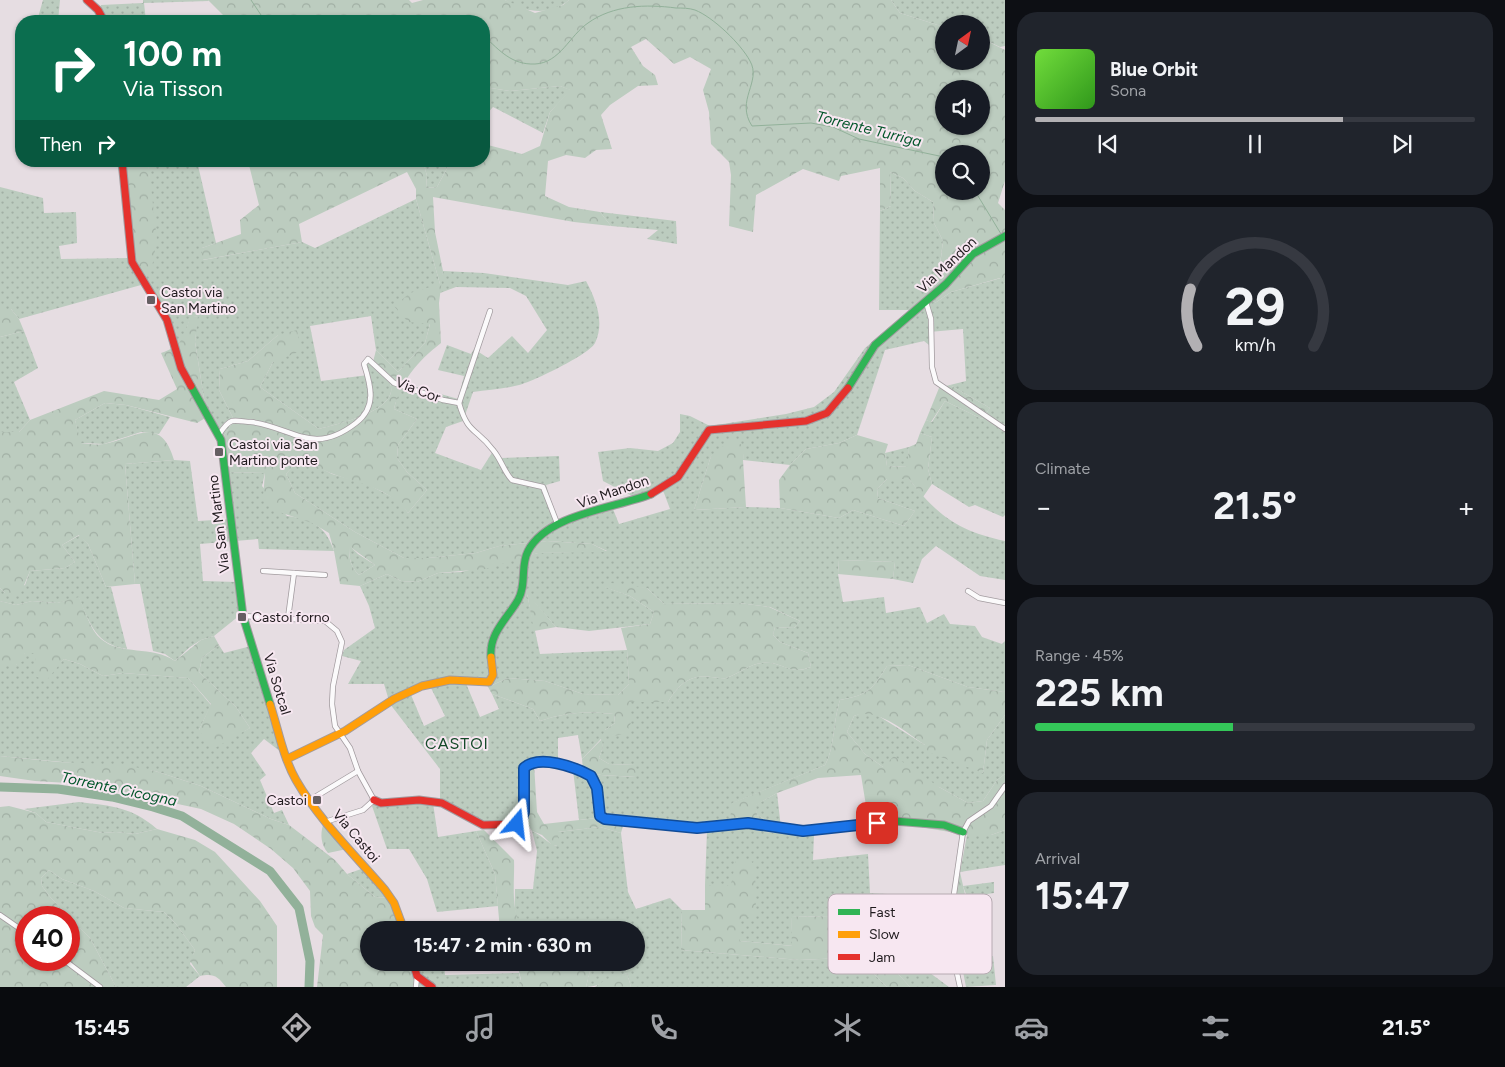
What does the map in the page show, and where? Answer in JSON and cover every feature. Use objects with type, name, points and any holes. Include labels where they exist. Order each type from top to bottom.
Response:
[{"type":"street","points":[[87,0],[101,15]]},
{"type":"street","name":"Via San Martino","points":[[123,167],[132,262],[167,320],[180,368],[219,435],[222,446],[231,532],[243,616]]},
{"type":"street","name":"Via Mandon","points":[[339,732],[346,731],[386,704],[428,684],[451,680],[486,683],[491,680],[493,672],[491,650],[495,633],[522,590],[528,552],[557,523],[634,500],[671,483],[709,430],[806,421],[827,413],[842,397],[875,345],[926,302],[973,254],[1005,236]]},
{"type":"street","points":[[926,302],[931,319],[932,368],[936,382],[1005,429]]},
{"type":"street","points":[[490,311],[459,403],[468,425],[493,449],[509,477],[516,482],[540,486],[546,489],[557,523]]},
{"type":"street","name":"Via Cor","points":[[219,435],[228,423],[237,421],[261,424],[309,440],[342,433],[360,420],[370,403],[371,385],[364,364],[368,359],[394,383],[459,403]]},
{"type":"street","points":[[263,571],[325,575]]},
{"type":"street","points":[[288,618],[294,573]]},
{"type":"street","points":[[968,591],[979,598],[1005,603]]},
{"type":"street","points":[[243,616],[328,622],[341,638],[342,650],[333,681],[332,704],[335,726],[350,748],[358,771],[374,800],[381,803],[431,801],[442,803],[483,825],[517,824],[521,822],[524,812],[524,768],[535,762],[569,767],[591,776],[597,788],[600,816],[605,819],[697,828],[748,823],[803,831],[907,822],[944,825],[963,832]]},
{"type":"street","name":"Via Sotcal","points":[[243,616],[287,759]]},
{"type":"street","points":[[287,759],[339,732]]},
{"type":"street","name":"Via Castoi","points":[[287,759],[296,780],[310,800],[385,890],[394,903],[401,921]]},
{"type":"street","points":[[310,800],[358,771]]},
{"type":"street","points":[[954,894],[963,832],[969,821],[991,806],[1005,786]]},
{"type":"street","points":[[328,821],[363,810],[374,800]]},
{"type":"street","points":[[0,915],[15,925]]},
{"type":"street","points":[[79,971],[100,987]]},
{"type":"street","points":[[416,971],[416,987]]},
{"type":"street","points":[[957,974],[960,987]]},
{"type":"street","points":[[417,976],[432,987]]},
{"type":"green space","points":[[43,0],[60,0],[59,15],[39,15]]},
{"type":"green space","points":[[143,0],[209,1],[144,3],[145,15],[98,14],[101,5],[143,3]]},
{"type":"green space","points":[[208,0],[409,0],[412,3],[423,0],[505,0],[535,13],[563,5],[569,0],[891,0],[900,13],[935,24],[935,70],[990,70],[990,42],[1005,50],[1005,181],[998,203],[1005,210],[1005,284],[1000,278],[951,292],[935,303],[926,294],[940,266],[943,241],[934,223],[933,202],[915,191],[903,178],[890,172],[891,206],[880,211],[880,168],[841,176],[839,181],[803,169],[756,195],[753,232],[729,226],[731,175],[729,162],[711,144],[709,112],[703,90],[711,69],[690,57],[674,64],[646,39],[631,47],[643,66],[655,75],[658,85],[638,86],[610,105],[601,115],[612,149],[596,150],[585,158],[566,155],[548,161],[545,196],[569,207],[600,212],[611,226],[574,222],[433,197],[435,232],[443,271],[439,303],[441,343],[418,364],[406,380],[394,409],[417,419],[398,445],[397,458],[407,472],[427,490],[408,513],[401,505],[383,492],[328,472],[297,457],[293,466],[286,474],[295,493],[355,532],[404,558],[428,558],[476,553],[499,546],[547,541],[592,544],[608,552],[538,553],[485,569],[438,573],[417,582],[401,581],[387,574],[360,586],[340,584],[329,533],[312,523],[273,510],[263,498],[265,473],[226,472],[222,439],[234,420],[219,390],[220,369],[248,361],[278,335],[297,330],[301,351],[273,362],[260,387],[319,429],[365,415],[377,409],[386,401],[391,393],[390,383],[373,362],[376,350],[398,372],[425,343],[430,324],[408,322],[394,306],[410,293],[440,284],[416,199],[416,189],[407,172],[299,224],[302,242],[202,260],[202,248],[241,234],[240,220],[259,205],[250,167],[425,167],[427,176],[426,188],[437,187],[448,167],[490,167],[490,146],[522,154],[540,146],[550,112],[570,90],[560,86],[510,91],[490,88],[490,15],[223,15]],"holes":[[[349,546],[375,565],[359,575],[352,565]]]},
{"type":"green space","points":[[505,0],[569,0],[554,9],[537,11],[520,8]]},
{"type":"green space","points":[[891,0],[1005,0],[1005,46],[1000,47],[990,42],[990,15],[935,15],[935,24],[900,13]]},
{"type":"green space","points":[[560,86],[571,90],[550,112],[543,133],[493,107],[490,110],[490,88],[510,91]]},
{"type":"green space","points":[[118,167],[149,167],[157,240],[152,267],[141,285],[129,258],[122,182]]},
{"type":"green space","points":[[148,167],[198,167],[216,243],[202,248],[203,260],[302,242],[315,248],[416,199],[440,284],[443,271],[484,273],[568,285],[586,281],[596,303],[599,319],[598,335],[591,348],[560,367],[526,383],[508,388],[473,392],[463,421],[446,427],[435,453],[481,470],[495,448],[501,458],[559,456],[560,481],[546,485],[559,526],[613,509],[619,524],[670,509],[661,485],[634,497],[603,481],[598,452],[630,448],[658,451],[673,443],[680,432],[680,414],[690,416],[710,426],[786,414],[814,407],[834,392],[865,348],[909,310],[879,310],[880,211],[891,206],[890,172],[903,178],[915,191],[933,202],[934,223],[943,241],[935,303],[951,292],[1001,278],[1005,284],[1005,515],[1003,517],[975,505],[969,507],[932,484],[928,469],[932,437],[920,433],[926,420],[932,422],[945,401],[982,419],[990,408],[950,385],[966,381],[963,329],[929,332],[929,345],[924,341],[885,350],[857,435],[839,443],[806,449],[790,465],[743,460],[744,447],[711,456],[694,510],[746,507],[780,508],[839,518],[853,510],[904,526],[915,511],[878,498],[877,489],[887,479],[909,479],[930,503],[950,520],[974,532],[1005,541],[1005,580],[980,576],[936,546],[922,559],[913,583],[893,579],[895,562],[839,560],[838,574],[843,602],[884,597],[886,613],[920,607],[927,623],[944,614],[950,624],[975,626],[982,637],[1002,644],[1005,641],[1005,692],[968,687],[908,665],[887,666],[868,690],[857,696],[840,700],[831,751],[825,765],[733,803],[729,828],[773,833],[781,828],[814,835],[813,860],[868,854],[870,893],[888,894],[828,894],[828,916],[791,917],[793,946],[740,941],[740,919],[731,885],[705,885],[707,830],[597,818],[579,820],[573,770],[583,770],[601,775],[635,777],[635,765],[609,764],[599,758],[603,747],[601,739],[582,759],[578,735],[558,738],[558,766],[534,764],[527,775],[525,821],[506,826],[482,827],[440,801],[440,769],[390,704],[384,684],[348,684],[361,661],[342,656],[344,650],[375,628],[369,606],[360,586],[387,574],[401,581],[417,582],[438,573],[461,572],[538,553],[607,551],[592,544],[547,541],[499,546],[476,553],[428,558],[404,558],[355,532],[295,493],[286,474],[293,466],[297,456],[332,474],[367,484],[400,501],[408,513],[427,490],[407,472],[397,458],[398,445],[417,419],[394,409],[403,383],[458,399],[464,376],[438,370],[447,345],[471,354],[474,349],[488,358],[512,336],[528,353],[547,330],[526,296],[510,288],[456,287],[440,293],[440,285],[425,343],[398,372],[376,350],[371,316],[310,326],[321,381],[368,375],[364,362],[373,362],[389,380],[391,393],[386,401],[377,409],[365,415],[319,429],[260,387],[273,362],[278,335],[248,361],[220,369],[219,390],[234,420],[222,439],[207,417],[195,342],[197,316],[190,318],[184,338],[171,350],[170,340],[161,315],[141,285],[19,319],[11,309],[0,309],[0,187],[43,198],[44,213],[76,212],[77,243],[59,246],[61,259],[129,258],[151,198]],"holes":[[[605,587],[647,588],[664,604],[739,603],[770,607],[800,621],[794,628],[775,627],[773,635],[780,642],[808,653],[811,667],[797,670],[775,664],[762,663],[753,665],[726,678],[697,677],[691,679],[680,686],[668,702],[629,702],[613,736],[605,730],[615,723],[614,714],[577,713],[540,721],[533,709],[492,694],[499,709],[480,717],[465,681],[487,684],[488,687],[508,678],[545,681],[583,694],[618,695],[629,684],[627,650],[540,654],[527,594],[556,627],[589,631],[650,624],[654,612],[630,596]],[[428,682],[445,716],[424,726],[409,690]]]},
{"type":"green space","points":[[425,167],[448,167],[437,187],[426,188],[427,176]]},
{"type":"green space","points":[[600,212],[676,221],[677,244],[647,239],[658,230],[611,226]]},
{"type":"green space","points":[[0,309],[11,309],[19,319],[24,331],[0,337]]},
{"type":"green space","points":[[198,316],[195,342],[207,417],[197,423],[126,405],[105,403],[75,420],[81,443],[104,444],[146,432],[155,433],[169,446],[174,460],[125,464],[135,584],[106,587],[88,544],[79,535],[62,545],[75,562],[65,568],[30,571],[20,595],[5,593],[0,588],[0,432],[19,432],[30,420],[104,391],[159,400],[177,389],[161,353],[178,344],[184,335],[190,317]]},
{"type":"green space","points":[[24,331],[38,368],[14,382],[30,420],[19,432],[0,432],[0,337]]},
{"type":"green space","points":[[950,385],[990,408],[982,419],[945,401],[931,422],[926,420],[939,388]]},
{"type":"green space","points":[[105,403],[126,405],[170,417],[159,434],[141,432],[104,444],[80,443],[75,420]]},
{"type":"green space","points":[[920,433],[932,437],[928,469],[932,484],[923,497],[909,479],[887,479],[877,489],[878,498],[915,511],[904,526],[853,510],[839,518],[780,508],[779,480],[790,465],[806,449],[839,443],[857,435],[888,444],[885,453],[887,466],[907,467],[909,447],[916,444]]},
{"type":"green space","points":[[732,439],[745,447],[743,460],[746,507],[694,510],[711,456]]},
{"type":"green space","points":[[909,447],[908,467],[887,466],[885,453]]},
{"type":"green space","points":[[174,460],[190,461],[198,521],[231,519],[226,472],[265,473],[262,486],[287,516],[304,519],[317,526],[327,536],[334,551],[259,549],[258,539],[200,544],[203,581],[237,582],[240,615],[214,636],[201,640],[190,647],[175,661],[165,654],[153,651],[140,584],[135,584],[125,464]]},
{"type":"green space","points":[[80,535],[88,544],[106,587],[111,587],[127,649],[116,647],[101,638],[91,625],[79,598],[57,603],[32,601],[16,605],[0,601],[0,588],[5,593],[25,585],[30,571],[65,568],[75,562],[62,545]]},
{"type":"green space","points":[[349,545],[358,554],[375,565],[359,575],[351,562]]},
{"type":"green space","points":[[839,560],[895,562],[893,579],[838,574]]},
{"type":"green space","points":[[611,583],[647,588],[664,604],[739,603],[769,607],[800,621],[794,628],[775,627],[773,635],[780,642],[808,653],[811,667],[796,670],[776,664],[762,663],[753,665],[726,678],[697,677],[691,679],[680,686],[668,702],[629,702],[631,723],[625,734],[613,736],[603,735],[605,730],[615,723],[614,714],[577,713],[540,721],[533,709],[492,694],[488,687],[508,678],[545,681],[583,694],[618,695],[629,684],[627,650],[621,628],[650,624],[654,612],[630,596],[604,587]]},
{"type":"green space","points":[[527,593],[556,627],[534,631]]},
{"type":"green space","points":[[79,597],[97,635],[109,644],[118,647],[157,653],[175,661],[201,640],[214,636],[219,645],[202,658],[199,672],[236,707],[250,728],[213,749],[199,730],[211,704],[188,678],[123,673],[103,676],[80,664],[64,659],[46,681],[35,676],[36,653],[25,653],[23,661],[16,665],[0,665],[0,601],[16,605],[32,601],[57,603]]},
{"type":"green space","points":[[219,645],[224,653],[255,645],[285,755],[264,739],[251,753],[266,775],[260,780],[274,813],[282,810],[289,825],[271,819],[201,786],[155,771],[0,756],[0,665],[16,665],[25,653],[36,653],[53,670],[64,659],[80,664],[103,676],[123,673],[188,678],[211,705],[199,730],[244,731],[250,728],[236,707],[199,672],[202,658]]},
{"type":"green space","points":[[908,665],[968,687],[1005,692],[1005,715],[987,740],[983,773],[925,751],[925,745],[882,718],[863,714],[854,716],[847,732],[865,754],[883,767],[894,756],[939,787],[968,803],[983,801],[997,780],[1005,774],[1005,830],[991,835],[967,835],[868,818],[861,775],[818,778],[777,793],[756,805],[757,815],[781,828],[773,833],[729,829],[732,803],[825,765],[831,751],[840,700],[857,696],[868,690],[887,666]]},
{"type":"green space","points":[[864,712],[877,715],[925,745],[983,773],[987,740],[1005,715],[1005,774],[997,780],[983,801],[968,803],[939,787],[883,767],[865,754],[847,732],[854,716]]},
{"type":"green space","points":[[602,739],[603,747],[599,758],[609,764],[635,765],[636,777],[601,775],[583,770],[582,759]]},
{"type":"green space","points":[[0,756],[59,762],[124,765],[155,771],[201,786],[271,819],[289,825],[335,860],[347,874],[375,897],[389,898],[398,921],[360,921],[360,971],[415,971],[414,987],[317,987],[323,935],[315,927],[311,916],[310,891],[293,868],[271,849],[234,824],[201,809],[85,784],[35,781],[0,776]]},
{"type":"green space","points":[[534,764],[537,812],[544,824],[597,818],[624,822],[621,833],[600,827],[558,832],[558,846],[552,845],[542,835],[532,831],[525,821],[525,772]]},
{"type":"green space","points":[[777,793],[781,828],[757,815],[755,805]]},
{"type":"green space","points":[[378,801],[433,803],[438,837],[476,831],[495,874],[498,906],[437,912],[427,879],[409,849],[387,849],[372,806]]},
{"type":"green space","points":[[79,802],[112,806],[130,812],[157,829],[135,834],[103,833],[46,822],[36,813],[24,809]]},
{"type":"green space","points":[[9,806],[36,813],[46,822],[103,833],[135,834],[157,829],[195,840],[215,852],[260,901],[277,926],[277,987],[226,987],[215,976],[200,976],[188,958],[193,955],[195,950],[176,924],[164,912],[124,908],[94,891],[62,879],[49,870],[41,878],[42,886],[59,906],[15,906],[15,971],[80,971],[80,928],[90,938],[116,987],[0,987],[0,807]]},
{"type":"green space","points":[[328,824],[347,849],[328,853],[321,836],[323,825]]},
{"type":"green space","points":[[600,827],[621,833],[628,892],[636,909],[670,898],[682,910],[681,950],[799,960],[828,959],[828,974],[874,974],[887,987],[631,987],[627,973],[601,984],[586,987],[590,971],[645,971],[645,921],[518,921],[515,889],[533,889],[537,851],[532,831],[557,846],[558,832]]},
{"type":"green space","points":[[484,830],[514,860],[514,898],[519,921],[499,921],[495,874],[476,831]]},
{"type":"green space","points":[[1005,830],[1005,865],[960,872],[967,835],[991,835]]},
{"type":"green space","points":[[736,860],[755,862],[756,916],[740,919],[740,941],[792,946],[791,917],[828,916],[828,959],[799,960],[681,950],[682,910],[705,910],[705,885],[731,885]]},
{"type":"green space","points":[[364,868],[389,898],[375,897],[347,874]]},
{"type":"green space","points":[[49,870],[62,879],[94,891],[124,908],[164,912],[176,924],[195,950],[190,964],[200,976],[186,987],[116,987],[90,938],[80,928],[80,906],[59,906],[42,886],[41,878]]},
{"type":"green space","points":[[960,872],[965,894],[956,894]]},
{"type":"green space","points":[[994,882],[994,893],[966,894],[963,886]]},
{"type":"green space","points":[[992,956],[996,985],[966,987],[964,974],[992,974]]},
{"type":"green space","points":[[415,971],[445,971],[445,975],[519,973],[521,981],[517,987],[414,987]]},
{"type":"green space","points":[[519,971],[590,971],[586,987],[517,987],[521,980]]},
{"type":"green space","points":[[627,973],[631,987],[595,987],[605,980]]},
{"type":"green space","points":[[874,974],[898,974],[910,987],[887,987]]},
{"type":"green space","points":[[898,974],[931,974],[949,987],[910,987]]},
{"type":"waterway","name":"Torrente Turriga","points":[[251,0],[261,15]]},
{"type":"waterway","name":"Torrente Turriga","points":[[490,42],[513,60],[535,64],[551,59],[588,23],[608,12],[642,6],[693,9],[710,19],[726,32],[750,61],[753,76],[746,108],[752,126],[811,123],[833,127],[859,139],[935,155]]},
{"type":"waterway","name":"Torrente Turriga","points":[[980,200],[1001,234]]},
{"type":"waterway","name":"Torrente Cicogna","points":[[0,787],[58,789],[112,797],[182,816],[270,871],[299,908],[310,961],[309,987]]},
{"type":"traffic: fast","points":[[848,388],[875,345],[946,284],[973,254],[1005,236]]},
{"type":"traffic: fast","points":[[191,386],[221,440],[243,616],[270,704]]},
{"type":"traffic: fast","points":[[491,657],[491,648],[496,633],[521,594],[524,563],[528,551],[537,539],[550,528],[566,520],[651,494]]},
{"type":"traffic: fast","points":[[673,826],[697,828],[748,823],[803,831],[894,821],[944,825],[963,832]]},
{"type":"traffic: slow","points":[[287,759],[345,731],[394,699],[422,686],[450,680],[489,682],[493,675],[491,657]]},
{"type":"traffic: slow","points":[[270,704],[291,771],[305,795],[326,823],[385,890],[394,903],[401,921]]},
{"type":"traffic: jam","points":[[87,0],[101,15]]},
{"type":"traffic: jam","points":[[123,167],[132,262],[167,320],[181,368],[191,386]]},
{"type":"traffic: jam","points":[[651,494],[678,477],[709,430],[806,421],[827,413],[848,388]]},
{"type":"traffic: jam","points":[[374,800],[381,803],[419,800],[442,803],[483,825],[517,824],[521,822],[524,812],[524,768],[532,764],[549,762],[558,763],[591,776],[597,788],[600,816],[605,819],[673,826]]},
{"type":"traffic: jam","points":[[416,971],[417,976],[432,987]]},
{"type":"place","name":"Castoi via San Martino","points":[[151,300]]},
{"type":"place","name":"Castoi via San Martino ponte","points":[[219,452]]},
{"type":"place","name":"Castoi forno","points":[[242,617]]},
{"type":"place","name":"Castoi","points":[[317,800]]},
{"type":"district","name":"CASTOI","points":[[457,743]]},
{"type":"route","points":[[517,824],[523,819],[524,812],[524,768],[535,762],[569,767],[591,776],[597,788],[600,816],[605,819],[659,826],[697,828],[748,823],[803,831],[877,823]]}]
